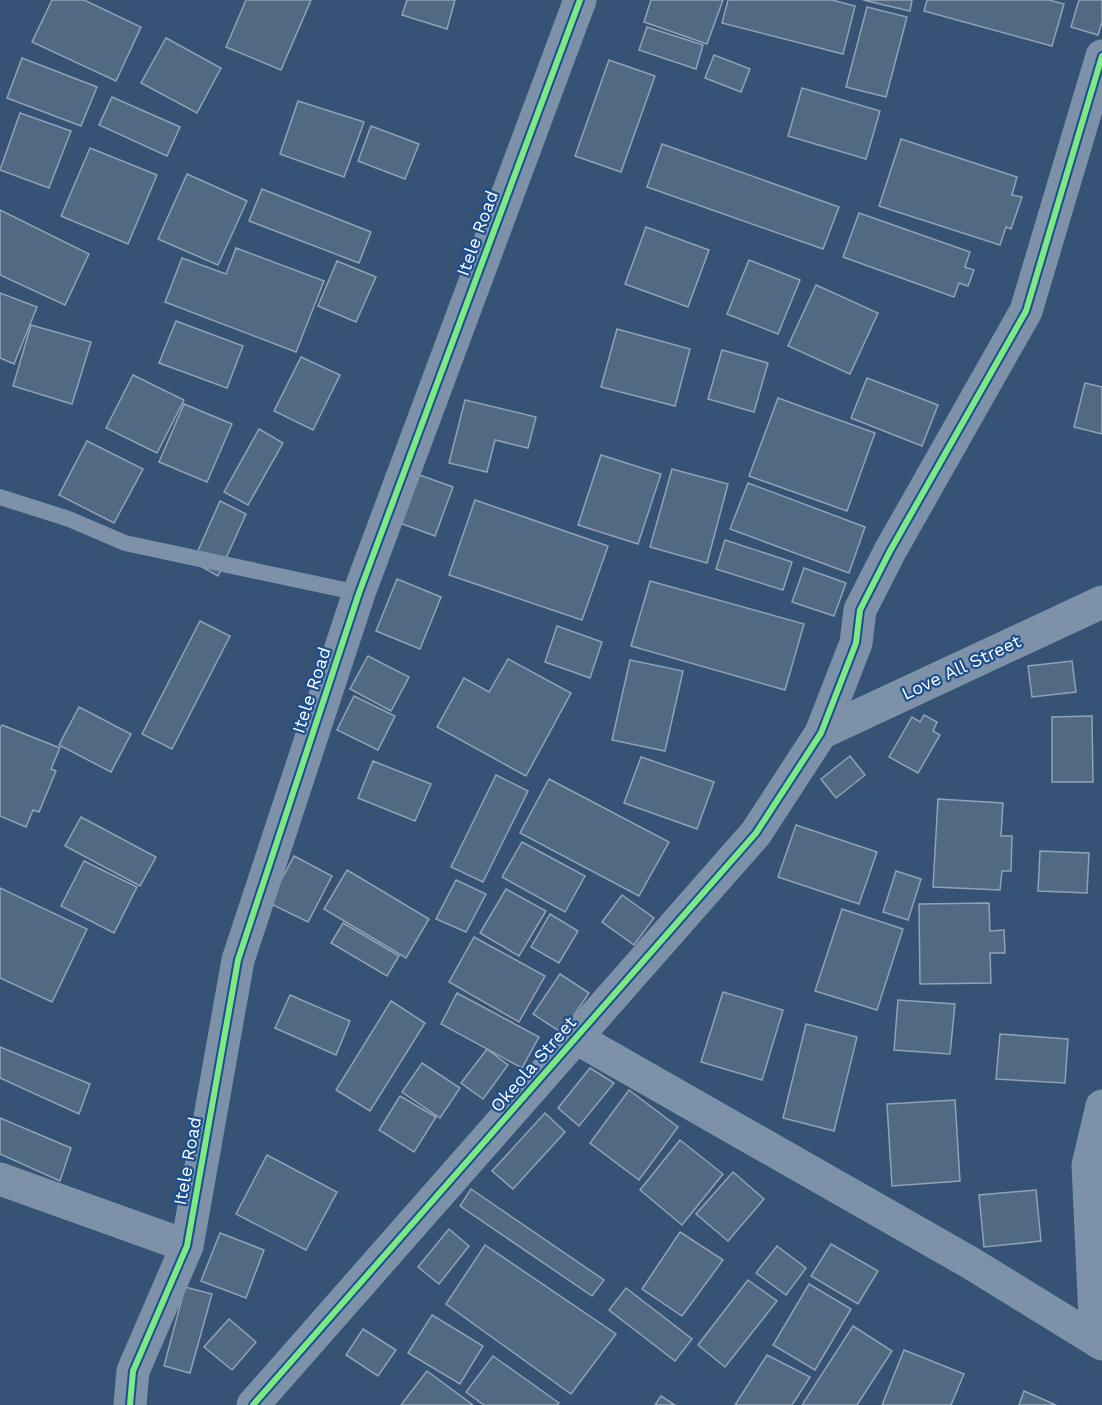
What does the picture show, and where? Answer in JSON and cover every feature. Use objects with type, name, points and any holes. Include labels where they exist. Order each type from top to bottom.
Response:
[{"type":"street","name":"Itele Road","points":[[130,1405],[133,1371],[187,1246],[238,960],[358,592],[580,0]]},
{"type":"street","name":"Okeola Street","points":[[253,1405],[756,833],[821,733],[856,643],[860,610],[890,551],[1026,311],[1102,56]]},
{"type":"street","name":"Love All Street","points":[[821,733],[1098,610]]},
{"type":"street","points":[[576,1038],[969,1262],[1099,1342]]},
{"type":"street","points":[[1099,1342],[1088,1165],[1102,1106]]},
{"type":"street","points":[[0,1179],[187,1246]]},
{"type":"lane","points":[[0,497],[69,519],[125,543],[358,592]]},
{"type":"building","points":[[52,0],[84,0],[141,27],[116,81],[32,42]]},
{"type":"building","points":[[246,0],[311,0],[281,70],[226,47]]},
{"type":"building","points":[[407,0],[455,0],[447,29],[402,15]]},
{"type":"building","points":[[651,0],[723,0],[707,44],[644,22]]},
{"type":"building","points":[[728,0],[832,0],[855,6],[843,54],[722,23]]},
{"type":"building","points":[[863,0],[912,0],[910,11]]},
{"type":"building","points":[[927,0],[1049,0],[1064,4],[1052,46],[924,11]]},
{"type":"building","points":[[1079,0],[1102,0],[1102,22],[1098,35],[1071,27]]},
{"type":"building","points":[[867,7],[907,17],[886,97],[846,87]]},
{"type":"building","points":[[647,27],[703,45],[696,69],[639,50]]},
{"type":"building","points":[[166,38],[221,68],[197,113],[141,83]]},
{"type":"building","points":[[714,55],[750,69],[741,92],[705,78]]},
{"type":"building","points":[[22,58],[97,87],[81,126],[7,98]]},
{"type":"building","points":[[609,60],[655,76],[621,172],[575,156]]},
{"type":"building","points":[[802,88],[880,111],[866,159],[788,136]]},
{"type":"building","points":[[112,97],[180,127],[167,156],[99,125]]},
{"type":"building","points":[[298,101],[364,122],[344,177],[280,154]]},
{"type":"building","points":[[20,113],[71,131],[49,188],[0,170]]},
{"type":"building","points":[[371,126],[419,144],[405,179],[358,161]]},
{"type":"building","points":[[901,139],[1017,177],[1012,195],[1022,197],[1011,229],[1006,227],[1000,245],[879,206]]},
{"type":"building","points":[[662,144],[839,207],[823,249],[647,187]]},
{"type":"building","points":[[90,148],[157,175],[128,244],[61,216]]},
{"type":"building","points":[[187,174],[247,201],[218,265],[158,239]]},
{"type":"building","points":[[262,189],[371,232],[359,263],[249,221]]},
{"type":"building","points":[[0,210],[89,254],[65,305],[0,275]]},
{"type":"building","points":[[859,213],[970,252],[965,267],[974,270],[968,286],[959,283],[954,297],[843,257]]},
{"type":"building","points":[[646,227],[709,250],[688,307],[625,284]]},
{"type":"building","points":[[236,248],[324,281],[296,352],[165,302],[182,258],[226,274]]},
{"type":"building","points":[[749,260],[800,280],[778,334],[727,314]]},
{"type":"building","points":[[337,261],[376,277],[356,322],[318,306]]},
{"type":"building","points":[[816,285],[878,313],[850,374],[788,346]]},
{"type":"building","points":[[0,293],[37,307],[14,364],[0,358]]},
{"type":"building","points":[[176,321],[243,346],[227,388],[159,363]]},
{"type":"building","points":[[31,325],[91,342],[72,404],[13,386]]},
{"type":"building","points":[[617,329],[690,349],[675,406],[601,387]]},
{"type":"building","points":[[722,350],[768,363],[754,412],[708,399]]},
{"type":"building","points":[[301,357],[340,375],[313,430],[274,411]]},
{"type":"building","points":[[133,375],[184,400],[157,453],[106,428]]},
{"type":"building","points":[[867,378],[938,405],[922,446],[851,418]]},
{"type":"building","points":[[1085,383],[1102,387],[1102,434],[1074,427]]},
{"type":"building","points":[[778,398],[875,433],[847,511],[749,476]]},
{"type":"building","points":[[465,400],[536,417],[528,448],[495,440],[487,472],[449,463]]},
{"type":"building","points":[[184,404],[232,424],[207,482],[159,462]]},
{"type":"building","points":[[259,429],[283,443],[248,505],[224,492]]},
{"type":"building","points":[[87,441],[143,469],[114,523],[59,495]]},
{"type":"building","points":[[601,455],[661,474],[638,544],[578,525]]},
{"type":"building","points":[[672,469],[728,484],[707,563],[650,547]]},
{"type":"building","points":[[414,473],[453,487],[435,536],[397,522]]},
{"type":"building","points":[[748,483],[865,527],[849,573],[730,529]]},
{"type":"building","points":[[475,500],[608,546],[582,620],[449,575]]},
{"type":"building","points":[[220,501],[246,514],[218,576],[193,562]]},
{"type":"building","points":[[725,540],[792,562],[783,590],[716,569]]},
{"type":"building","points":[[804,568],[846,583],[834,616],[792,602]]},
{"type":"building","points":[[397,579],[441,597],[420,649],[376,631]]},
{"type":"building","points":[[650,581],[804,624],[785,690],[631,646]]},
{"type":"building","points":[[200,621],[230,636],[172,749],[142,734]]},
{"type":"building","points":[[557,626],[602,642],[590,678],[545,662]]},
{"type":"building","points":[[368,656],[409,677],[391,711],[350,689]]},
{"type":"building","points":[[508,659],[571,693],[526,776],[437,727],[464,678],[489,692]]},
{"type":"building","points":[[630,660],[683,671],[665,751],[612,740]]},
{"type":"building","points":[[1072,661],[1076,692],[1032,697],[1028,666]]},
{"type":"building","points":[[354,696],[395,716],[378,750],[337,730]]},
{"type":"building","points":[[79,707],[131,734],[111,772],[59,745]]},
{"type":"building","points":[[924,715],[937,722],[933,731],[940,735],[918,773],[889,757],[912,717],[920,722]]},
{"type":"building","points":[[1092,716],[1093,782],[1052,782],[1052,717]]},
{"type":"building","points":[[2,725],[60,748],[51,769],[56,771],[39,812],[33,810],[26,827],[0,816],[0,729]]},
{"type":"building","points":[[850,756],[865,775],[836,798],[821,779]]},
{"type":"building","points":[[641,757],[714,782],[697,829],[624,803]]},
{"type":"building","points":[[373,761],[431,784],[415,821],[358,798]]},
{"type":"building","points":[[496,775],[528,791],[483,882],[451,867]]},
{"type":"building","points":[[549,779],[669,842],[639,896],[520,833]]},
{"type":"building","points":[[938,799],[1003,803],[1001,836],[1012,836],[1011,871],[1002,871],[1000,890],[933,887]]},
{"type":"building","points":[[81,817],[156,857],[140,886],[65,846]]},
{"type":"building","points":[[796,825],[877,852],[859,904],[778,877]]},
{"type":"building","points":[[522,842],[585,876],[565,912],[502,877]]},
{"type":"building","points":[[1040,851],[1089,853],[1087,893],[1038,891]]},
{"type":"building","points":[[294,856],[332,876],[308,922],[269,903]]},
{"type":"building","points":[[84,861],[137,887],[114,933],[61,906]]},
{"type":"building","points":[[347,870],[429,919],[406,958],[324,909]]},
{"type":"building","points":[[896,871],[921,879],[908,920],[883,912]]},
{"type":"building","points":[[456,880],[486,894],[466,932],[436,919]]},
{"type":"building","points":[[0,888],[87,929],[52,1002],[0,978]]},
{"type":"building","points":[[506,889],[546,911],[519,956],[480,933]]},
{"type":"building","points":[[622,895],[654,918],[634,945],[602,922]]},
{"type":"building","points":[[989,903],[990,931],[1004,930],[1005,953],[990,953],[991,983],[920,984],[919,904]]},
{"type":"building","points":[[842,909],[903,929],[877,1010],[815,991]]},
{"type":"building","points":[[550,914],[578,931],[559,963],[531,947]]},
{"type":"building","points":[[343,923],[399,956],[387,976],[331,943]]},
{"type":"building","points":[[474,937],[545,976],[519,1022],[449,982]]},
{"type":"building","points":[[560,974],[589,993],[562,1033],[533,1014]]},
{"type":"building","points":[[723,992],[783,1010],[762,1080],[701,1062]]},
{"type":"building","points":[[457,993],[539,1037],[522,1068],[441,1024]]},
{"type":"building","points":[[290,995],[350,1021],[336,1055],[275,1028]]},
{"type":"building","points":[[898,1000],[955,1004],[950,1054],[894,1050]]},
{"type":"building","points":[[391,1001],[425,1023],[370,1111],[336,1090]]},
{"type":"building","points":[[806,1024],[857,1037],[834,1131],[783,1118]]},
{"type":"building","points":[[1000,1034],[1068,1039],[1065,1083],[996,1079]]},
{"type":"building","points":[[0,1047],[90,1084],[79,1114],[0,1078]]},
{"type":"building","points":[[487,1049],[508,1065],[483,1099],[461,1083]]},
{"type":"building","points":[[422,1063],[460,1088],[440,1118],[402,1092]]},
{"type":"building","points":[[590,1068],[614,1083],[579,1126],[558,1108]]},
{"type":"building","points":[[629,1090],[678,1127],[639,1180],[590,1143]]},
{"type":"building","points":[[400,1096],[436,1117],[414,1152],[379,1130]]},
{"type":"building","points":[[955,1100],[960,1181],[892,1186],[887,1104]]},
{"type":"building","points":[[545,1113],[565,1132],[513,1189],[492,1171]]},
{"type":"building","points":[[0,1118],[71,1148],[60,1181],[0,1154]]},
{"type":"building","points":[[680,1140],[723,1174],[682,1225],[640,1190]]},
{"type":"building","points":[[267,1155],[337,1192],[306,1250],[236,1214]]},
{"type":"building","points":[[733,1172],[764,1199],[728,1241],[696,1214]]},
{"type":"building","points":[[471,1189],[604,1280],[592,1296],[460,1206]]},
{"type":"building","points":[[1036,1190],[1041,1241],[984,1247],[979,1195]]},
{"type":"building","points":[[449,1229],[469,1246],[439,1284],[418,1267]]},
{"type":"building","points":[[680,1232],[723,1260],[682,1316],[642,1289]]},
{"type":"building","points":[[220,1233],[264,1250],[246,1298],[201,1281]]},
{"type":"building","points":[[831,1244],[878,1271],[858,1304],[811,1276]]},
{"type":"building","points":[[485,1245],[616,1334],[571,1394],[446,1304]]},
{"type":"building","points":[[777,1246],[806,1268],[786,1295],[756,1273]]},
{"type":"building","points":[[748,1280],[777,1301],[725,1367],[698,1345]]},
{"type":"building","points":[[809,1284],[851,1309],[815,1370],[773,1345]]},
{"type":"building","points":[[185,1287],[212,1294],[190,1373],[164,1366]]},
{"type":"building","points":[[626,1288],[692,1339],[675,1361],[609,1310]]},
{"type":"building","points":[[432,1315],[483,1346],[460,1384],[408,1353]]},
{"type":"building","points":[[229,1319],[256,1342],[232,1370],[204,1347]]},
{"type":"building","points":[[853,1326],[892,1351],[857,1405],[802,1405]]},
{"type":"building","points":[[363,1329],[396,1350],[378,1376],[346,1355]]},
{"type":"building","points":[[904,1350],[964,1374],[951,1405],[882,1405]]},
{"type":"building","points":[[767,1355],[810,1377],[792,1405],[735,1405]]},
{"type":"building","points":[[493,1356],[559,1403],[557,1405],[484,1405],[466,1392]]},
{"type":"building","points":[[427,1371],[473,1405],[401,1405]]},
{"type":"building","points":[[1024,1391],[1056,1405],[1019,1405]]},
{"type":"building","points":[[661,1396],[675,1405],[655,1405]]},
{"type":"cycle path","points":[[130,1405],[133,1371],[187,1246],[238,960],[359,593],[580,0]]},
{"type":"cycle path","points":[[253,1405],[756,833],[821,733],[856,643],[860,610],[890,551],[1026,311],[1102,56]]}]
